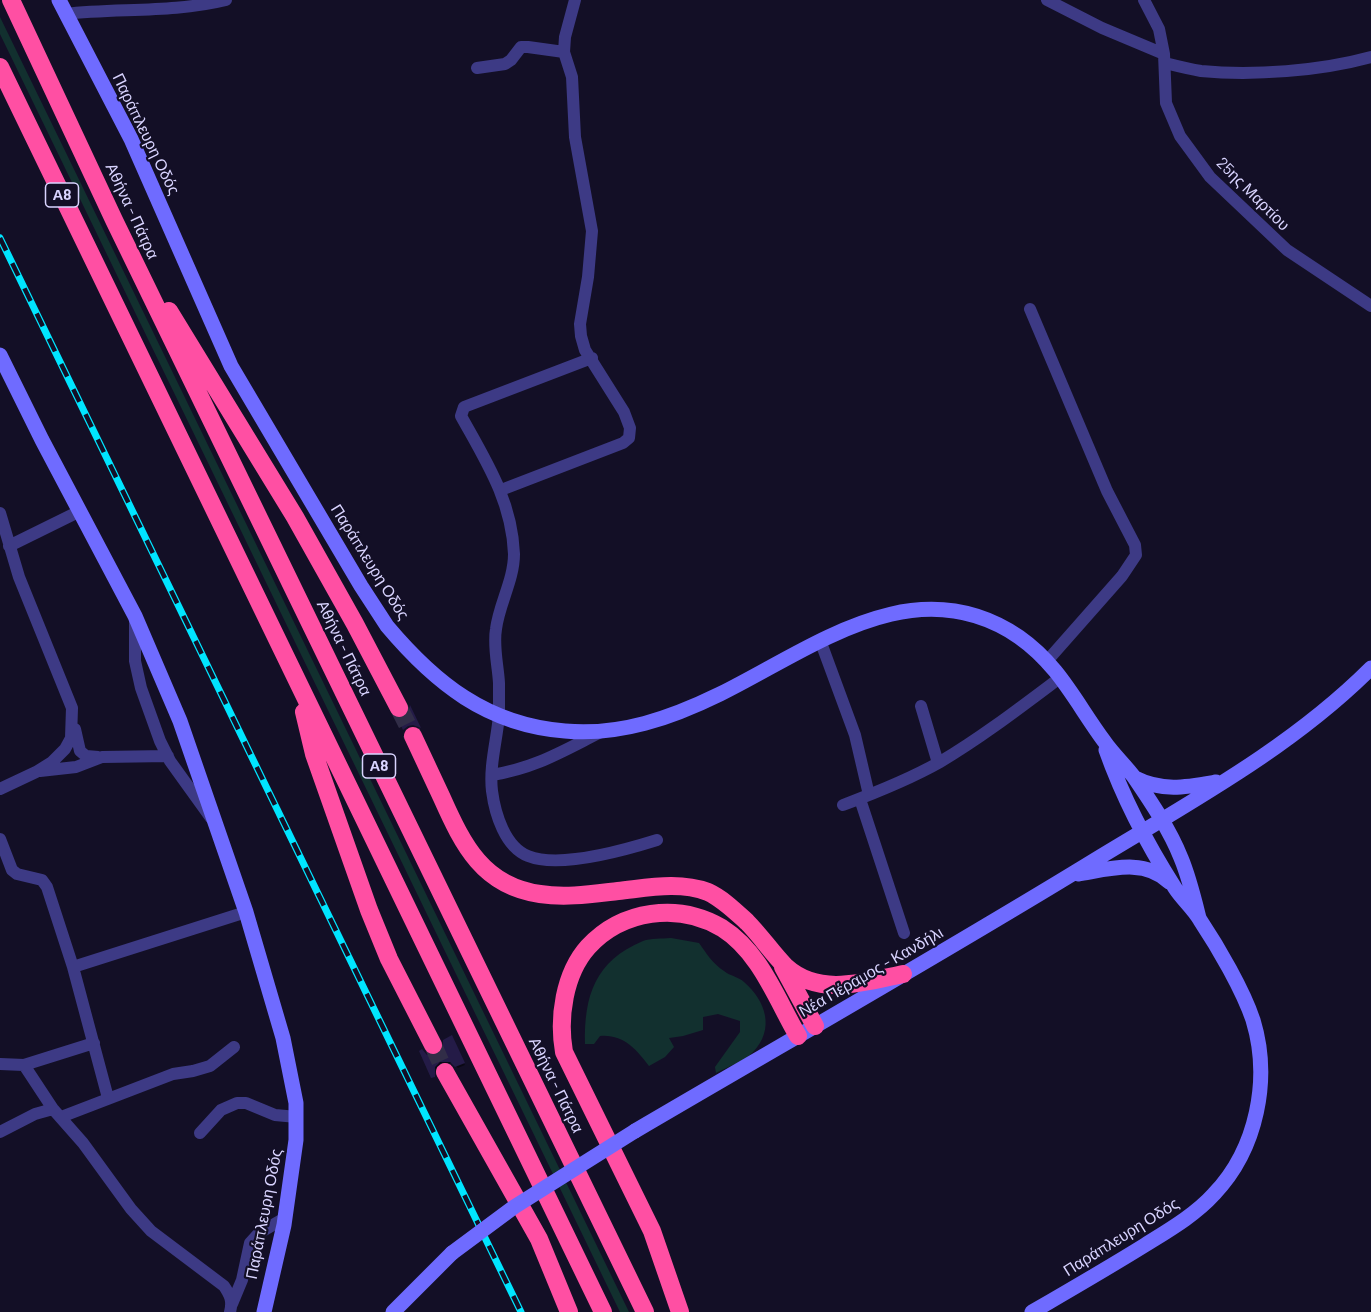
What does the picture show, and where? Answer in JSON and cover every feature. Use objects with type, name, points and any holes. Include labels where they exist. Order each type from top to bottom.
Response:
[{"type":"highway","name":"Αθήνα - Πάτρα","points":[[11,0],[114,220],[645,1312]]},
{"type":"highway","name":"Α8","points":[[0,67],[603,1312]]},
{"type":"highway","points":[[114,220],[295,517],[399,708]]},
{"type":"highway","points":[[296,678],[314,754],[369,910],[389,959],[433,1045]]},
{"type":"highway","points":[[413,736],[458,833],[480,864],[496,878],[527,891],[555,895],[593,894],[664,886],[704,891],[716,896],[736,911],[766,941],[778,957],[815,1026]]},
{"type":"highway","points":[[680,1312],[652,1231],[564,1052],[561,1028],[567,990],[572,975],[588,948],[614,926],[629,918],[662,912],[694,917],[722,928],[750,953],[798,1036]]},
{"type":"highway","points":[[778,957],[799,976],[817,983],[835,986],[852,985],[903,974]]},
{"type":"highway","points":[[445,1072],[538,1239],[569,1312]]},
{"type":"street","points":[[62,7],[94,10],[174,9],[226,0]]},
{"type":"street","points":[[501,490],[623,443],[629,438],[630,428],[624,412],[585,350],[580,324],[588,277],[592,231],[574,137],[573,77],[564,52],[565,37],[575,0]]},
{"type":"street","points":[[1047,0],[1164,58],[1201,70],[1264,72],[1331,65],[1371,57]]},
{"type":"street","name":"25ης Μαρτίου","points":[[1144,0],[1159,29],[1164,58],[1166,103],[1180,136],[1210,177],[1287,250],[1371,306]]},
{"type":"street","name":"Παράπλευρη Οδός","points":[[62,7],[130,139],[231,366],[361,586],[387,626],[426,669],[460,696],[513,722],[546,730],[600,732],[643,724],[684,710],[820,640],[887,614],[905,610],[943,610],[982,618],[1018,637],[1061,677],[1161,820],[1181,856],[1199,918]]},
{"type":"street","points":[[477,68],[505,64],[512,60],[521,48],[564,52]]},
{"type":"street","points":[[1030,309],[1107,491],[1135,545],[1136,555],[1122,576],[1047,662]]},
{"type":"street","name":"Παράπλευρη Οδός","points":[[0,355],[135,616],[180,721],[246,912],[289,1063],[297,1117],[294,1165],[264,1312]]},
{"type":"street","points":[[592,358],[464,408],[461,416],[501,490],[511,530],[514,556],[505,599],[496,627],[498,716],[492,790],[497,816],[516,848],[528,856],[546,860],[613,854],[657,840]]},
{"type":"street","points":[[9,546],[80,511]]},
{"type":"street","points":[[0,513],[9,546],[38,625],[72,708],[80,751],[86,756],[102,757],[168,756]]},
{"type":"street","points":[[135,616],[135,661],[160,741],[218,829]]},
{"type":"street","points":[[820,640],[855,735],[864,797],[904,933]]},
{"type":"street","name":"Νέα Πέραμος - Κανδήλι","points":[[393,1312],[452,1253],[514,1207],[635,1131],[1070,876],[1225,781],[1272,751],[1352,687],[1371,668]]},
{"type":"street","points":[[843,805],[938,763],[999,724],[1061,677]]},
{"type":"street","points":[[921,706],[938,763]]},
{"type":"street","points":[[0,789],[36,772],[52,762],[65,749],[70,738],[72,708]]},
{"type":"street","points":[[492,775],[542,763],[600,732]]},
{"type":"street","name":"Παράπλευρη Οδός","points":[[1032,1312],[1176,1226],[1214,1195],[1227,1178],[1248,1139],[1255,1121],[1259,1096],[1258,1044],[1242,995],[1199,918],[1176,889],[1127,803],[1104,741]]},
{"type":"street","points":[[36,772],[76,767],[102,757]]},
{"type":"street","points":[[1133,777],[1160,788],[1188,787],[1225,781]]},
{"type":"street","points":[[0,839],[12,870],[17,874],[42,880],[47,887],[73,967],[108,1098]]},
{"type":"street","points":[[1070,876],[1112,868],[1141,867],[1163,876],[1176,889]]},
{"type":"street","points":[[73,967],[246,912]]},
{"type":"street","points":[[0,1064],[24,1065],[94,1044]]},
{"type":"street","points":[[0,1132],[35,1114],[57,1113],[108,1098],[173,1074],[210,1066],[234,1047]]},
{"type":"street","points":[[24,1065],[57,1113],[83,1143],[131,1209],[151,1231],[224,1286],[230,1295],[231,1308]]},
{"type":"street","points":[[200,1133],[221,1110],[237,1103],[246,1103],[275,1115],[297,1117]]},
{"type":"street","points":[[231,1308],[242,1280],[250,1244],[259,1233],[285,1218]]},
{"type":"green space","points":[[0,17],[629,1312],[620,1312],[0,34]]},
{"type":"green space","points":[[671,938],[699,943],[716,965],[726,973],[742,980],[752,990],[765,1015],[764,1034],[753,1052],[716,1073],[715,1067],[740,1032],[740,1021],[718,1014],[703,1017],[703,1030],[669,1038],[674,1047],[665,1057],[649,1066],[634,1049],[616,1037],[600,1036],[594,1044],[585,1044],[590,996],[603,970],[627,949],[643,941]]},
{"type":"building","points":[[410,705],[421,728],[413,725],[403,730],[398,719],[408,714]]},
{"type":"building","points":[[452,1035],[465,1063],[455,1067],[450,1062],[440,1062],[435,1067],[435,1077],[431,1078],[419,1051],[422,1049],[427,1055],[438,1055],[443,1051],[443,1040]]},
{"type":"tunnel","points":[[399,708],[413,736]]},
{"type":"tunnel","points":[[433,1045],[445,1072]]},
{"type":"railway","points":[[0,238],[521,1312]]}]
